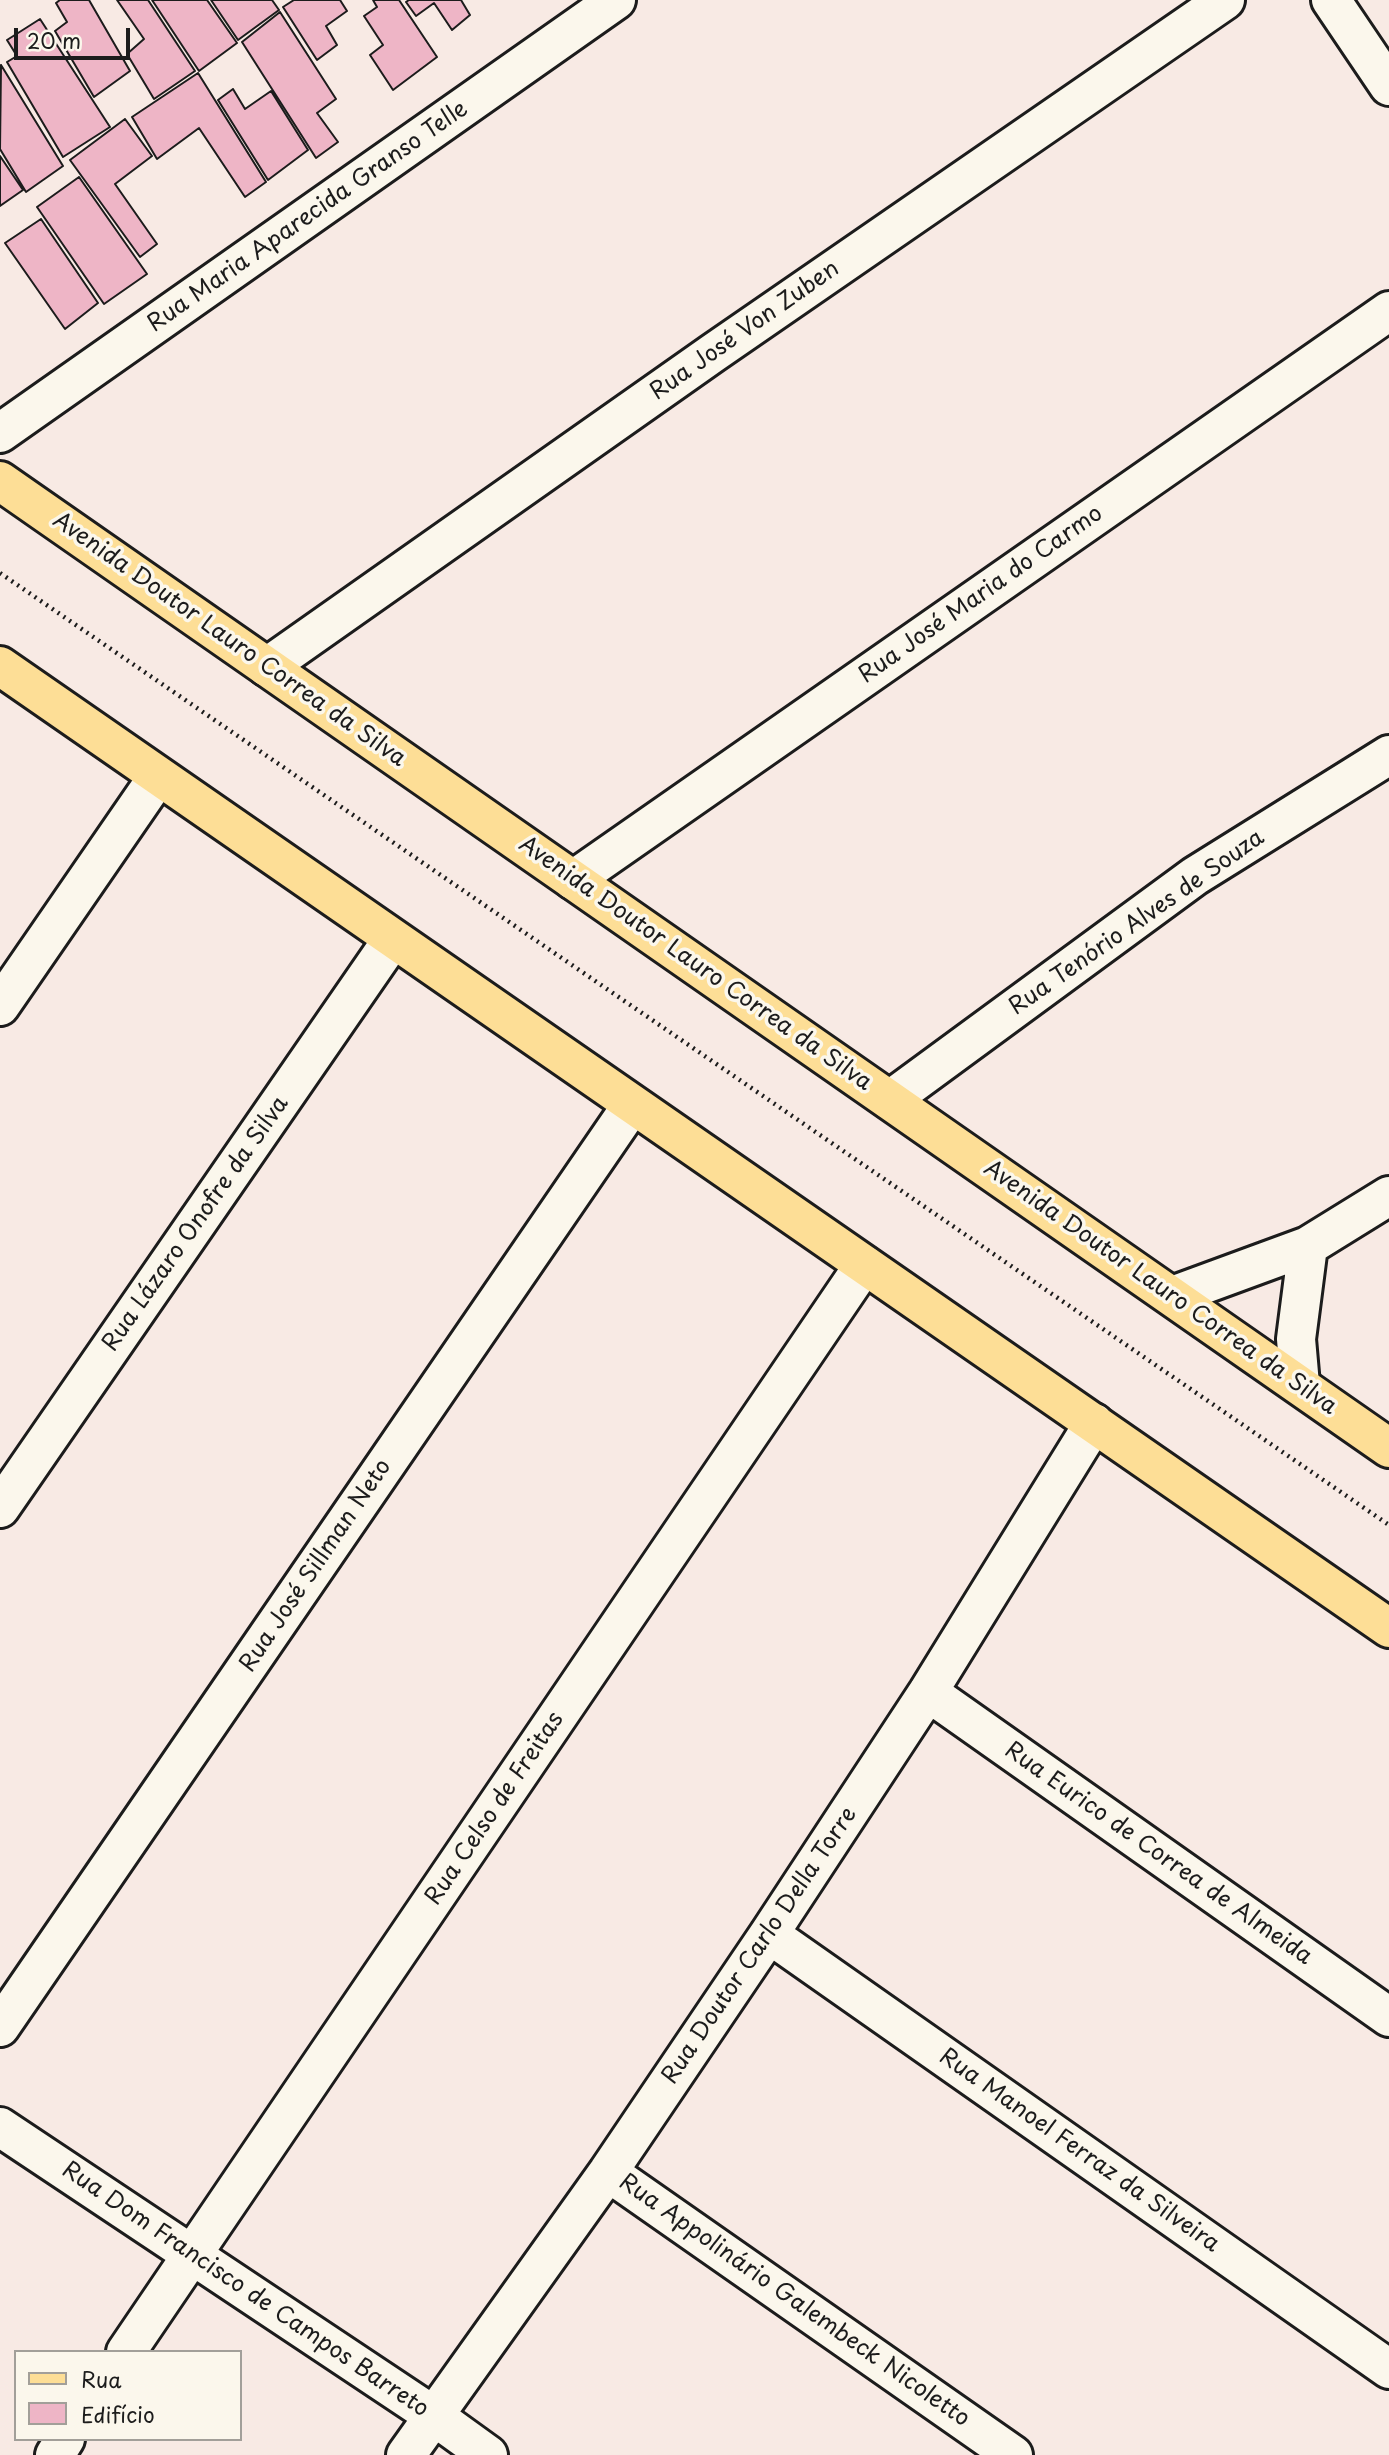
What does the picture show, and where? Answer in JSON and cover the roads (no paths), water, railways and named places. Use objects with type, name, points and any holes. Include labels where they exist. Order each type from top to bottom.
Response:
[{"type":"main road","name":"Avenida Doutor Lauro Correa da Silva","points":[[0,481],[1389,1448]]},
{"type":"main road","points":[[0,666],[158,778],[1389,1628]]},
{"type":"street","name":"Rua Maria Aparecida Granso Telle","points":[[0,433],[616,0]]},
{"type":"street","name":"Rua José Von Zuben","points":[[267,667],[713,353],[1226,0]]},
{"type":"street","points":[[1331,0],[1389,86]]},
{"type":"street","name":"Rua José Maria do Carmo","points":[[573,880],[1389,311]]},
{"type":"street","name":"Rua Tenório Alves de Souza","points":[[890,1100],[1195,876],[1389,755]]},
{"type":"street","points":[[0,1006],[158,778]]},
{"type":"street","name":"Rua Lázaro Onofre da Silva","points":[[0,1507],[392,940]]},
{"type":"street","name":"Rua José Sillman Neto","points":[[0,2027],[632,1105]]},
{"type":"street","points":[[1172,1296],[1308,1246],[1389,1196]]},
{"type":"street","points":[[1300,1385],[1296,1339],[1308,1246]]},
{"type":"street","name":"Rua Celso de Freitas","points":[[127,2350],[864,1265]]},
{"type":"street","name":"Rua Doutor Carlo Della Torre","points":[[406,2455],[608,2172],[769,1934],[928,1692],[1094,1423]]},
{"type":"street","name":"Rua Eurico de Correa de Almeida","points":[[928,1692],[1389,2017]]},
{"type":"street","name":"Rua Manoel Ferraz da Silveira","points":[[769,1934],[1389,2368]]},
{"type":"street","name":"Rua Dom Francisco de Campos Barreto","points":[[0,2127],[193,2254],[488,2455]]},
{"type":"street","name":"Rua Appolinário Galembeck Nicoletto","points":[[608,2172],[1013,2455]]}]
